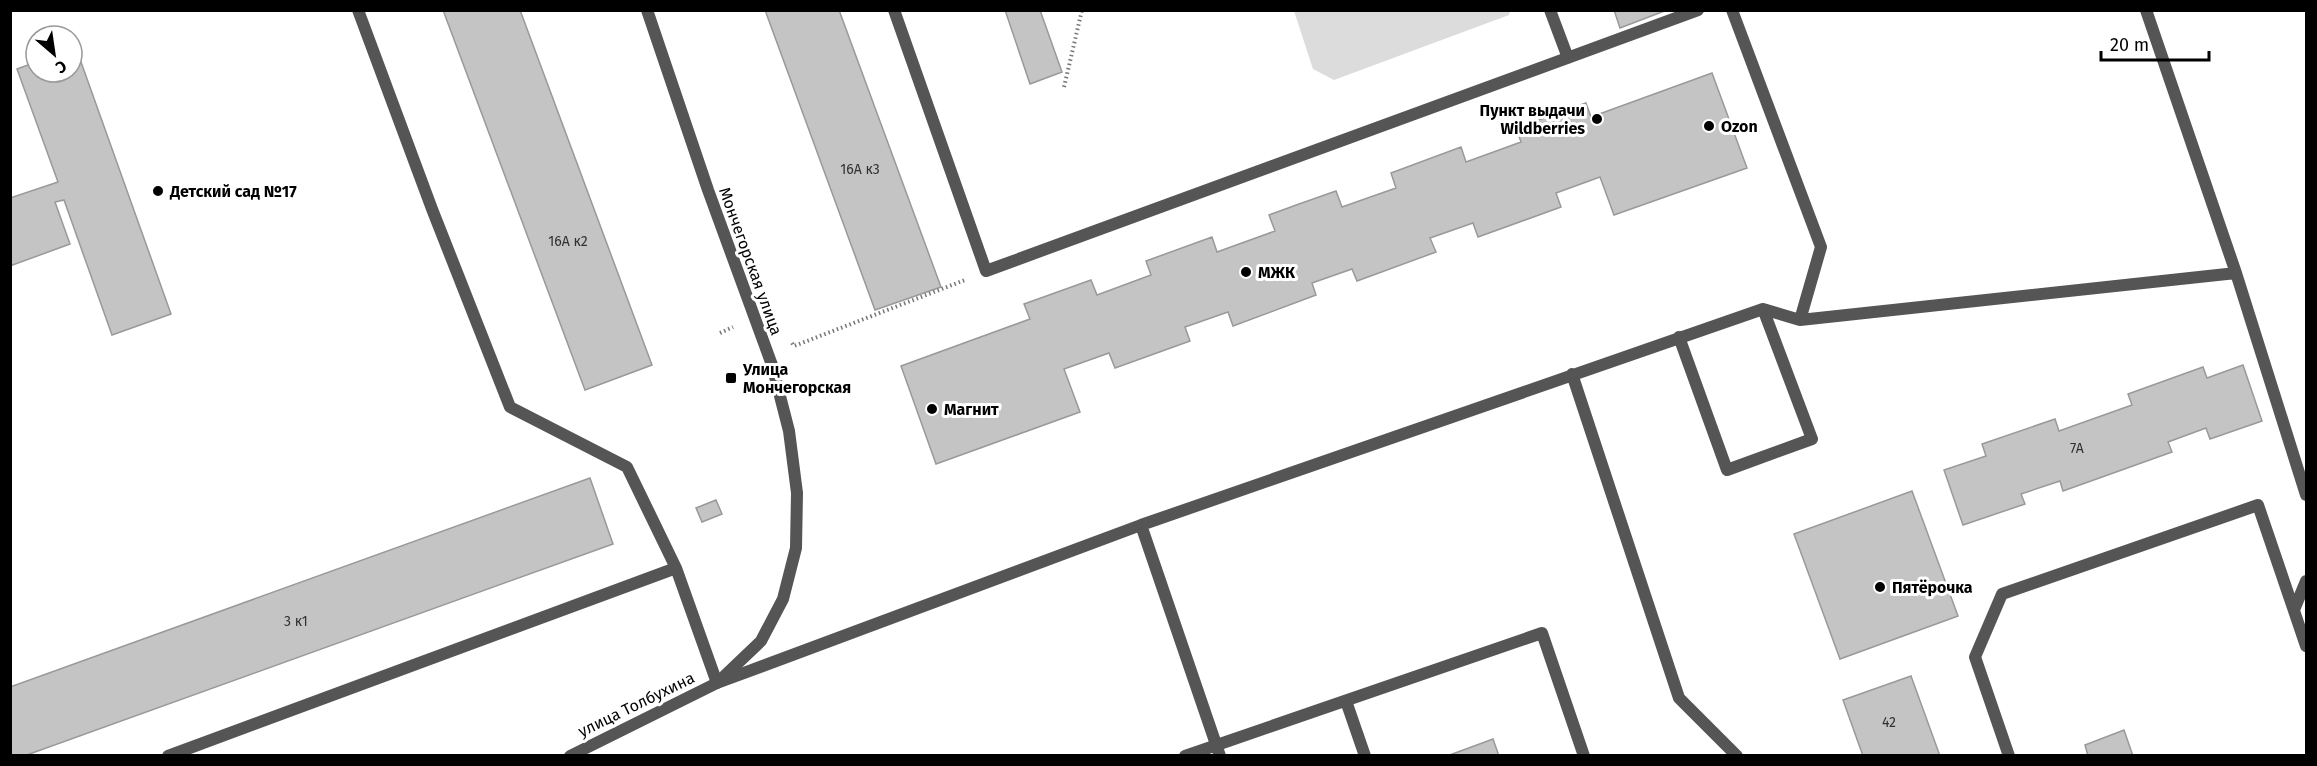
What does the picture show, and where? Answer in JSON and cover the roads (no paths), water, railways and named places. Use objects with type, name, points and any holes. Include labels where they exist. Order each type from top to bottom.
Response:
[{"type":"street","points":[[358,10],[432,209],[510,407],[627,467],[676,568],[717,683],[1141,525],[1762,309],[1800,320],[2236,273]]},
{"type":"street","name":"Мончегорская улица","points":[[647,10],[771,365],[789,431],[797,492],[796,548],[783,599],[761,641],[717,683]]},
{"type":"street","points":[[894,10],[986,272],[1698,10]]},
{"type":"street","points":[[1550,10],[1568,58]]},
{"type":"street","points":[[1732,10],[1821,247],[1800,320]]},
{"type":"street","points":[[2146,10],[2236,273],[2307,495]]},
{"type":"street","points":[[1679,338],[1727,470],[1812,439],[1762,309]]},
{"type":"street","points":[[1572,375],[1679,698],[1737,756]]},
{"type":"street","points":[[2009,756],[1975,657],[2002,594],[2258,505],[2307,646]]},
{"type":"street","points":[[1141,525],[1219,750]]},
{"type":"street","points":[[168,756],[676,568]]},
{"type":"street","points":[[2294,610],[2307,582]]},
{"type":"street","points":[[1185,756],[1219,750],[1346,700],[1542,633],[1584,756]]},
{"type":"street","name":"улица Толбухина","points":[[570,756],[717,683]]},
{"type":"street","points":[[1346,700],[1365,756]]},
{"type":"place","name":"Пункт выдачи Wildberries","points":[[1597,119]]},
{"type":"place","name":"Ozon","points":[[1709,126]]},
{"type":"place","name":"Детский сад №17","points":[[158,191]]},
{"type":"place","name":"МЖК","points":[[1246,272]]},
{"type":"place","name":"Улица Мончегорская","points":[[731,378]]},
{"type":"place","name":"Магнит","points":[[932,409]]},
{"type":"place","name":"Пятёрочка","points":[[1880,587]]}]
